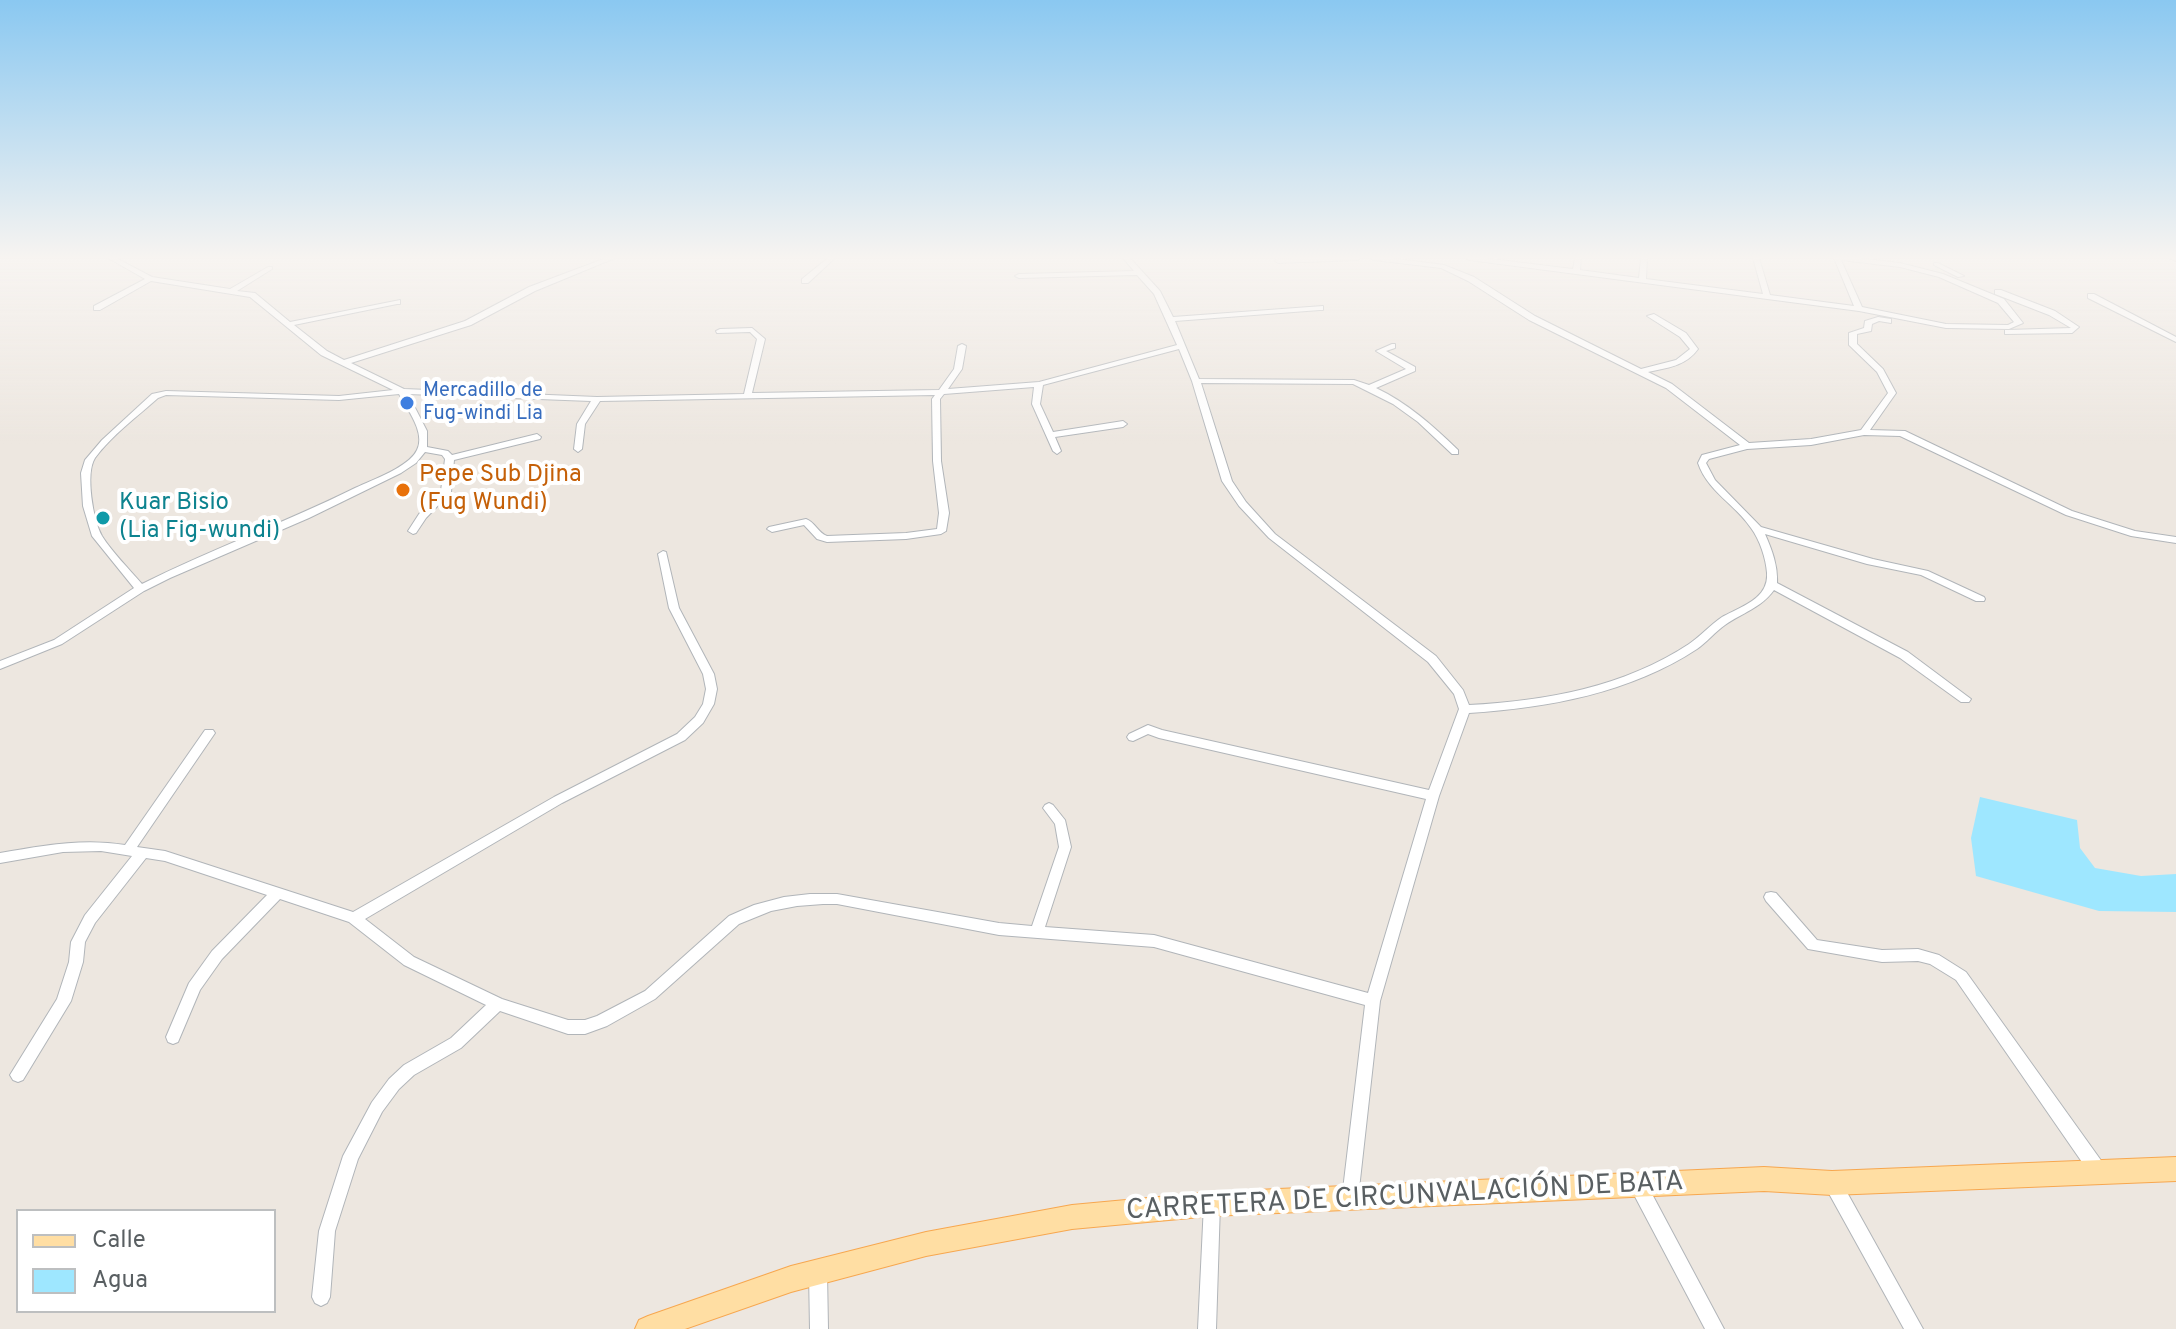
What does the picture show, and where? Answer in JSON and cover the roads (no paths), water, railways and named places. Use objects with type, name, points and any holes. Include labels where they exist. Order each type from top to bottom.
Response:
[{"type":"main road","name":"CARRETERA DE CIRCUNVALACIÓN DE BATA","points":[[648,1329],[818,1272],[926,1244],[1072,1217],[1212,1204],[1764,1179],[1832,1183],[2176,1169]]},
{"type":"street","points":[[0,665],[58,642],[140,589],[378,482],[413,461],[423,449],[423,431],[402,391],[324,353],[284,320]]},
{"type":"street","points":[[289,324],[309,320]]},
{"type":"street","points":[[346,362],[474,320]]},
{"type":"street","points":[[1170,320],[1196,381],[1227,481],[1250,515],[1272,536],[1432,659],[1459,693],[1465,709],[1433,796],[1373,1001],[1350,1199]]},
{"type":"street","points":[[1536,320],[1642,371],[1685,397],[1747,446]]},
{"type":"street","points":[[1642,371],[1682,361],[1691,356],[1694,349],[1683,335],[1658,320]]},
{"type":"street","points":[[1864,432],[1892,393],[1880,371],[1853,345],[1853,333],[1868,329],[1868,323],[1874,320]]},
{"type":"street","points":[[1883,320],[1975,333],[2072,331],[2075,327],[2064,320]]},
{"type":"street","points":[[1915,320],[1946,326],[2009,327],[2019,323],[2017,320]]},
{"type":"street","points":[[2137,320],[2176,340]]},
{"type":"street","points":[[720,331],[752,330],[761,339],[747,397]]},
{"type":"street","points":[[772,529],[806,522],[820,537],[827,539],[906,536],[941,531],[944,513],[935,426],[936,399],[958,369],[962,346]]},
{"type":"street","points":[[140,589],[97,536],[88,506],[86,473],[89,460],[105,442],[155,396],[166,393],[350,398],[402,391],[597,399],[940,392],[1039,384],[1182,346]]},
{"type":"street","points":[[1371,387],[1412,369],[1380,351],[1392,346]]},
{"type":"street","points":[[867,393],[870,378]]},
{"type":"street","points":[[1196,381],[1342,380],[1371,387],[1409,410],[1455,452]]},
{"type":"street","points":[[1039,384],[1036,404],[1057,451]]},
{"type":"street","points":[[578,449],[581,424],[597,399]]},
{"type":"street","points":[[1051,435],[1123,424]]},
{"type":"street","points":[[1465,709],[1521,706],[1568,699],[1600,690],[1693,647],[1721,622],[1762,599],[1772,585],[1772,572],[1757,529],[1714,485],[1702,463],[1705,457],[1747,446],[1811,442],[1864,432],[1911,435],[2014,489],[2069,513],[2134,534],[2176,540]]},
{"type":"street","points":[[450,458],[537,437]]},
{"type":"street","points":[[423,449],[445,453],[450,458]]},
{"type":"street","points":[[413,531],[422,516],[446,492],[450,458]]},
{"type":"street","points":[[1757,529],[1871,562],[1924,573],[1980,599]]},
{"type":"street","points":[[354,918],[558,800],[693,728],[706,711],[710,699],[709,670],[672,604],[663,554]]},
{"type":"street","points":[[1772,585],[1904,655],[1965,699]]},
{"type":"street","points":[[1133,737],[1148,729],[1433,796]]},
{"type":"street","points":[[18,1075],[64,1001],[76,962],[78,942],[90,919],[209,733]]},
{"type":"street","points":[[1037,931],[1065,847],[1061,823],[1049,808]]},
{"type":"street","points":[[0,858],[63,847],[136,851],[278,892],[354,918],[409,961],[498,1004],[568,1027],[585,1027],[602,1021],[663,986],[734,920],[769,905],[795,900],[837,899],[963,924],[1175,945],[1373,1001]]},
{"type":"street","points":[[173,1037],[194,987],[227,944],[278,892]]},
{"type":"street","points":[[1771,897],[1813,945],[1882,956],[1918,955],[1934,959],[1961,976],[2099,1172]]},
{"type":"street","points":[[321,1297],[327,1231],[351,1156],[377,1107],[409,1070],[456,1043],[498,1004]]},
{"type":"street","points":[[1832,1183],[1914,1329]]},
{"type":"street","points":[[1638,1185],[1715,1329]]},
{"type":"street","points":[[1207,1329],[1212,1204]]},
{"type":"street","points":[[818,1272],[819,1329]]},
{"type":"water","points":[[1980,797],[2077,820],[2080,848],[2095,868],[2141,876],[2176,874],[2176,912],[2099,911],[1976,876],[1971,838]]},
{"type":"place","name":"Mercadillo de Fug-windi Lia","points":[[407,403]]},
{"type":"place","name":"Pepe Sub Djina (Fug Wundi)","points":[[403,490]]},
{"type":"place","name":"Kuar Bisio (Lia Fig-wundi)","points":[[103,518]]}]
